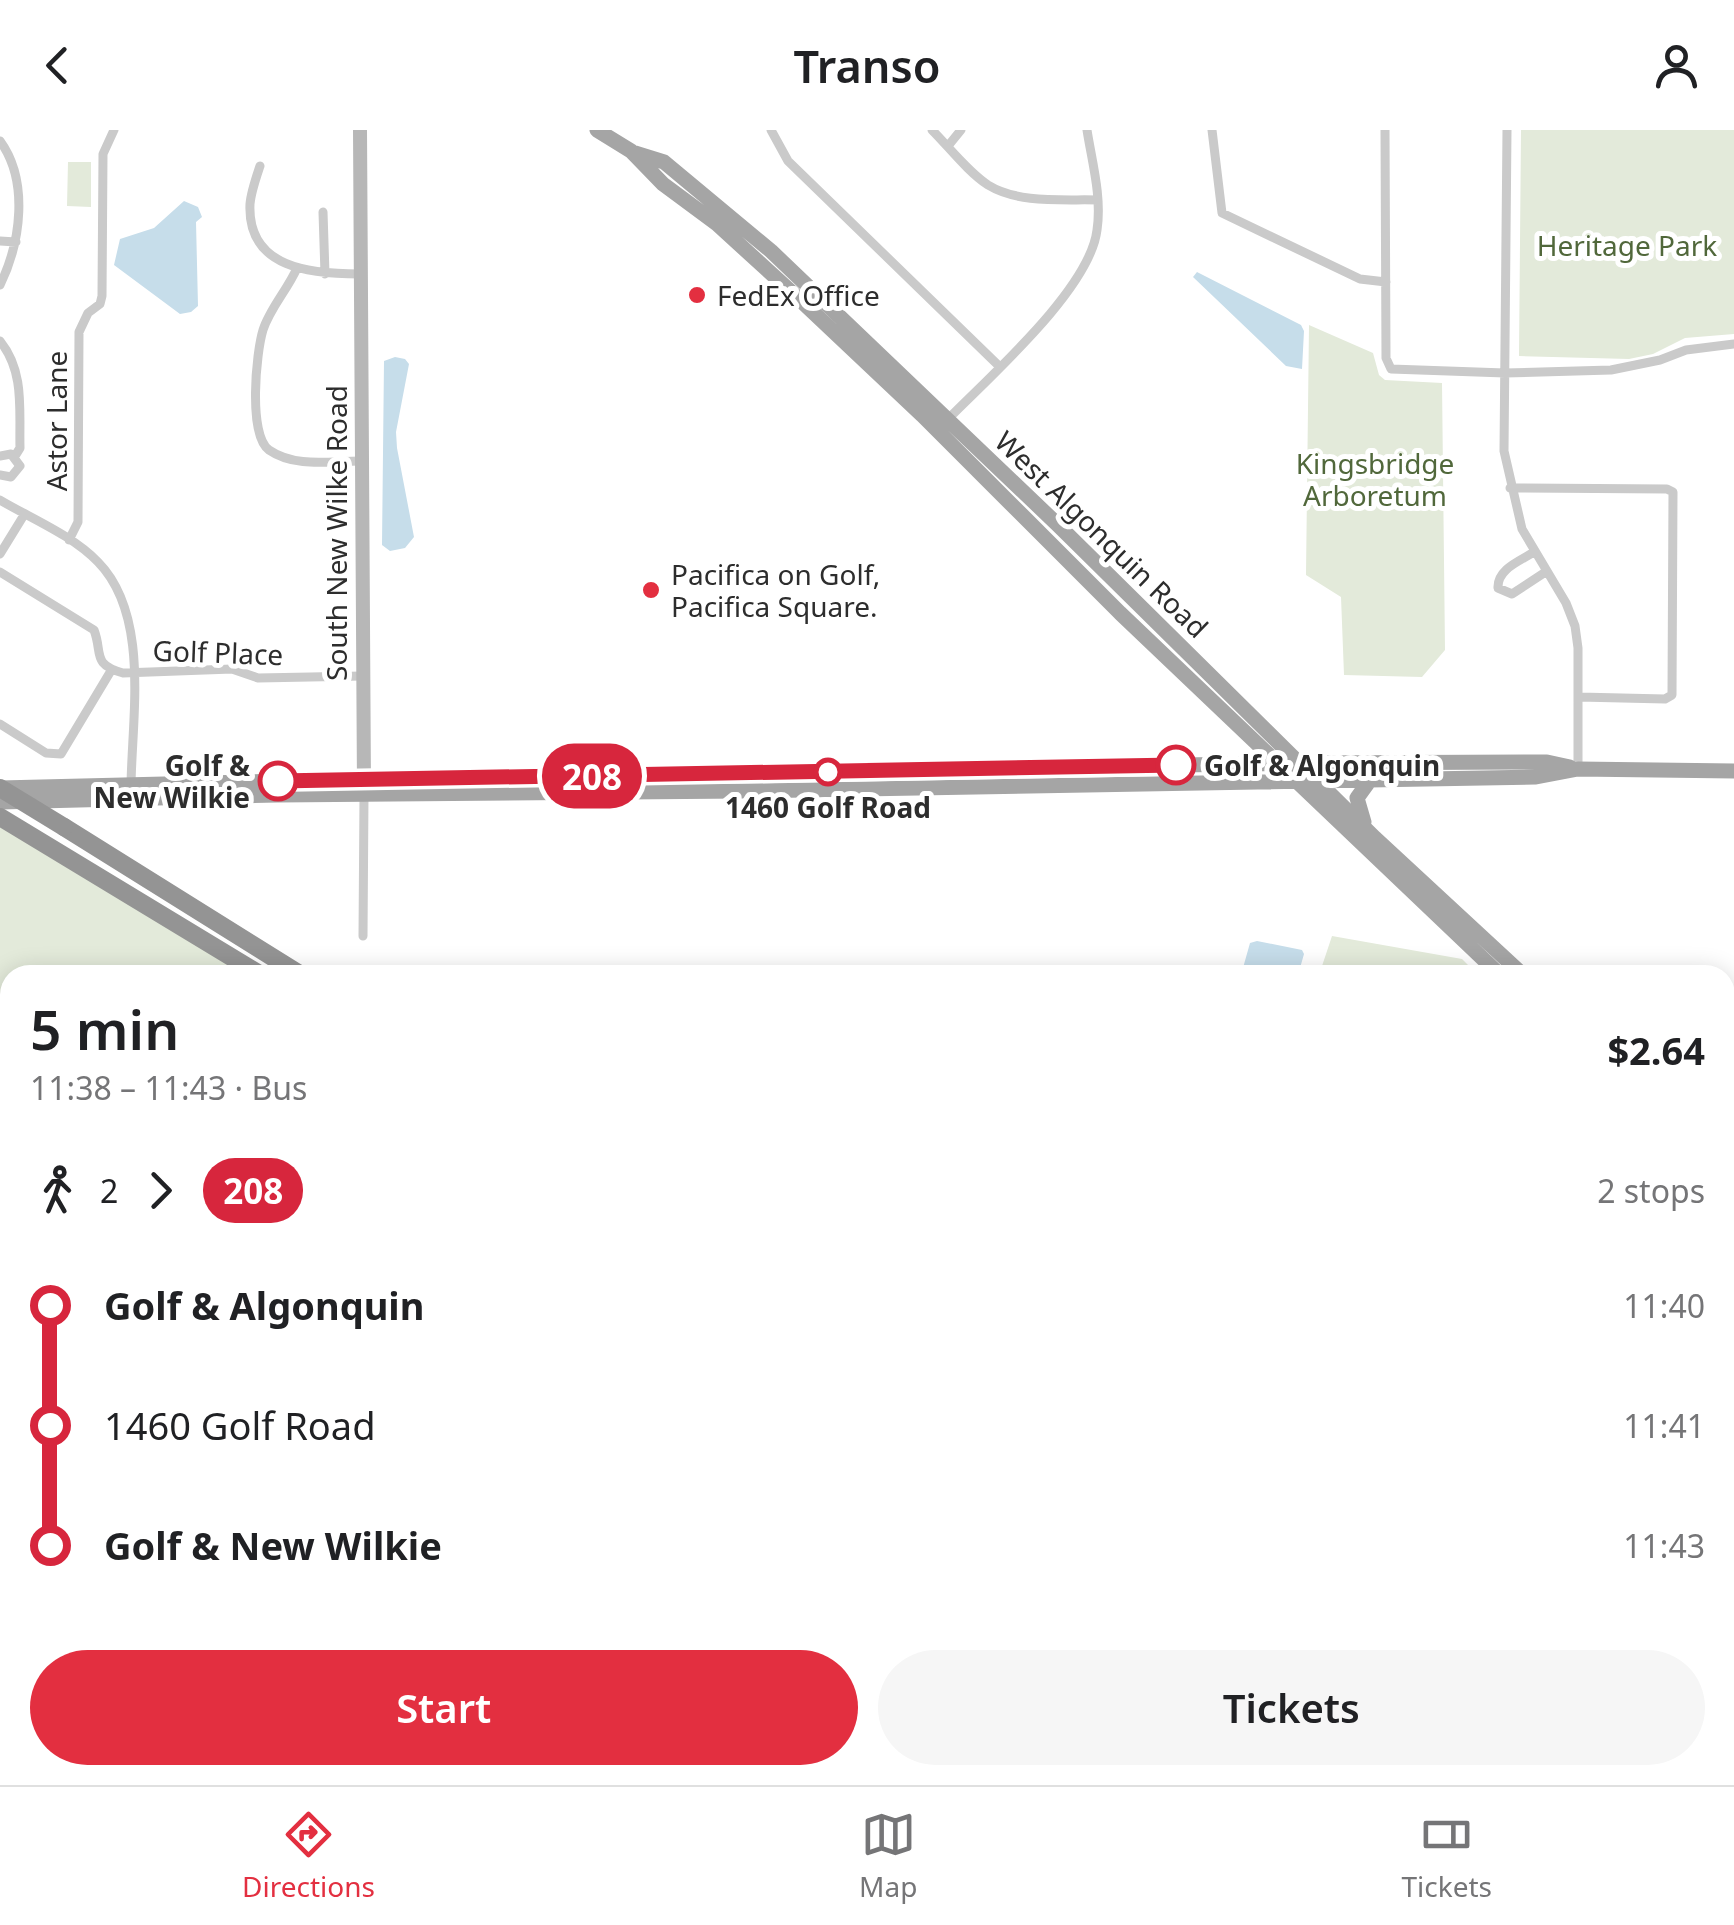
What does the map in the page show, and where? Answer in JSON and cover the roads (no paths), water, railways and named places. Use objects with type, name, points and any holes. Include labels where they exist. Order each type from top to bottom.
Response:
[{"type":"highway","points":[[0,788],[285,965]]},
{"type":"highway","points":[[5,820],[244,965]]},
{"type":"main road","name":"South New Wilke Road","points":[[360,130],[364,786]]},
{"type":"main road","name":"West Algonquin Road","points":[[598,130],[631,152],[664,162],[726,212],[941,425],[1512,965]]},
{"type":"main road","name":"West Algonquin Road","points":[[941,425],[1120,612],[1490,965]]},
{"type":"main road","points":[[0,802],[364,786],[1280,763],[1547,762],[1578,769]]},
{"type":"main road","points":[[0,788],[1370,780],[1536,777],[1578,769],[1731,769]]},
{"type":"main road","points":[[1368,830],[1356,798],[1370,780]]},
{"type":"street","name":"Astor Lane","points":[[69,540],[78,522],[79,332],[102,296],[104,154],[114,130]]},
{"type":"street","points":[[771,130],[788,161],[999,366]]},
{"type":"street","points":[[932,130],[988,185],[1010,194],[1042,199],[1098,200]]},
{"type":"street","points":[[948,146],[961,130]]},
{"type":"street","points":[[941,425],[1070,291],[1092,250],[1098,231],[1098,200],[1087,130]]},
{"type":"street","points":[[1212,130],[1222,213],[1360,279],[1386,282]]},
{"type":"street","points":[[1386,130],[1386,358],[1396,371],[1611,370],[1686,350],[1734,344]]},
{"type":"street","points":[[1507,130],[1504,451],[1522,529],[1566,604],[1574,626],[1579,697],[1578,769]]},
{"type":"street","points":[[0,141],[16,171],[16,242],[0,285]]},
{"type":"street","points":[[260,166],[250,202],[258,242],[297,268],[324,274],[360,274]]},
{"type":"street","points":[[323,212],[324,274]]},
{"type":"street","points":[[0,241],[16,242]]},
{"type":"street","points":[[297,268],[262,332],[256,372],[260,439],[265,448],[296,462],[360,462]]},
{"type":"street","points":[[0,342],[13,360],[19,378],[20,448],[15,456]]},
{"type":"street","points":[[0,456],[15,456]]},
{"type":"street","points":[[0,475],[7,478],[17,473],[20,466],[15,456]]},
{"type":"street","points":[[1510,488],[1673,492],[1672,695],[1665,699],[1579,697]]},
{"type":"street","points":[[0,500],[69,540],[100,564],[123,602],[131,629],[133,672],[131,785]]},
{"type":"street","points":[[0,554],[24,515]]},
{"type":"street","points":[[1534,552],[1502,573],[1498,588],[1512,594],[1547,572]]},
{"type":"street","points":[[0,572],[94,630],[97,656],[112,670],[61,754],[46,753],[0,724]]},
{"type":"street","name":"Golf Place","points":[[112,670],[232,670],[258,678],[362,676]]},
{"type":"street","name":"South New Wilke Road","points":[[363,936],[364,786]]},
{"type":"water","points":[[184,201],[198,207],[202,217],[196,222],[198,306],[180,314],[114,265],[120,239],[154,228]]},
{"type":"water","points":[[1197,272],[1301,325],[1302,369],[1286,366],[1193,277]]},
{"type":"water","points":[[395,357],[409,364],[396,432],[414,537],[405,548],[390,551],[382,545],[384,361]]},
{"type":"water","points":[[1250,943],[1302,950],[1301,965],[1244,965]]},
{"type":"place","name":"FedEx Office","points":[[697,295]]},
{"type":"place","name":"Pacifica on Golf, Pacifica Square.","points":[[651,590]]},
{"type":"place","name":"Golf & Algonquin","points":[[1176,765]]},
{"type":"place","name":"1460 Golf Road","points":[[828,772]]},
{"type":"place","name":"Golf & New Wilkie","points":[[278,781]]},
{"type":"park label","name":"Heritage Park","points":[[1627,245]]},
{"type":"park label","name":"Kingsbridge Arboretum","points":[[1375,479]]}]
